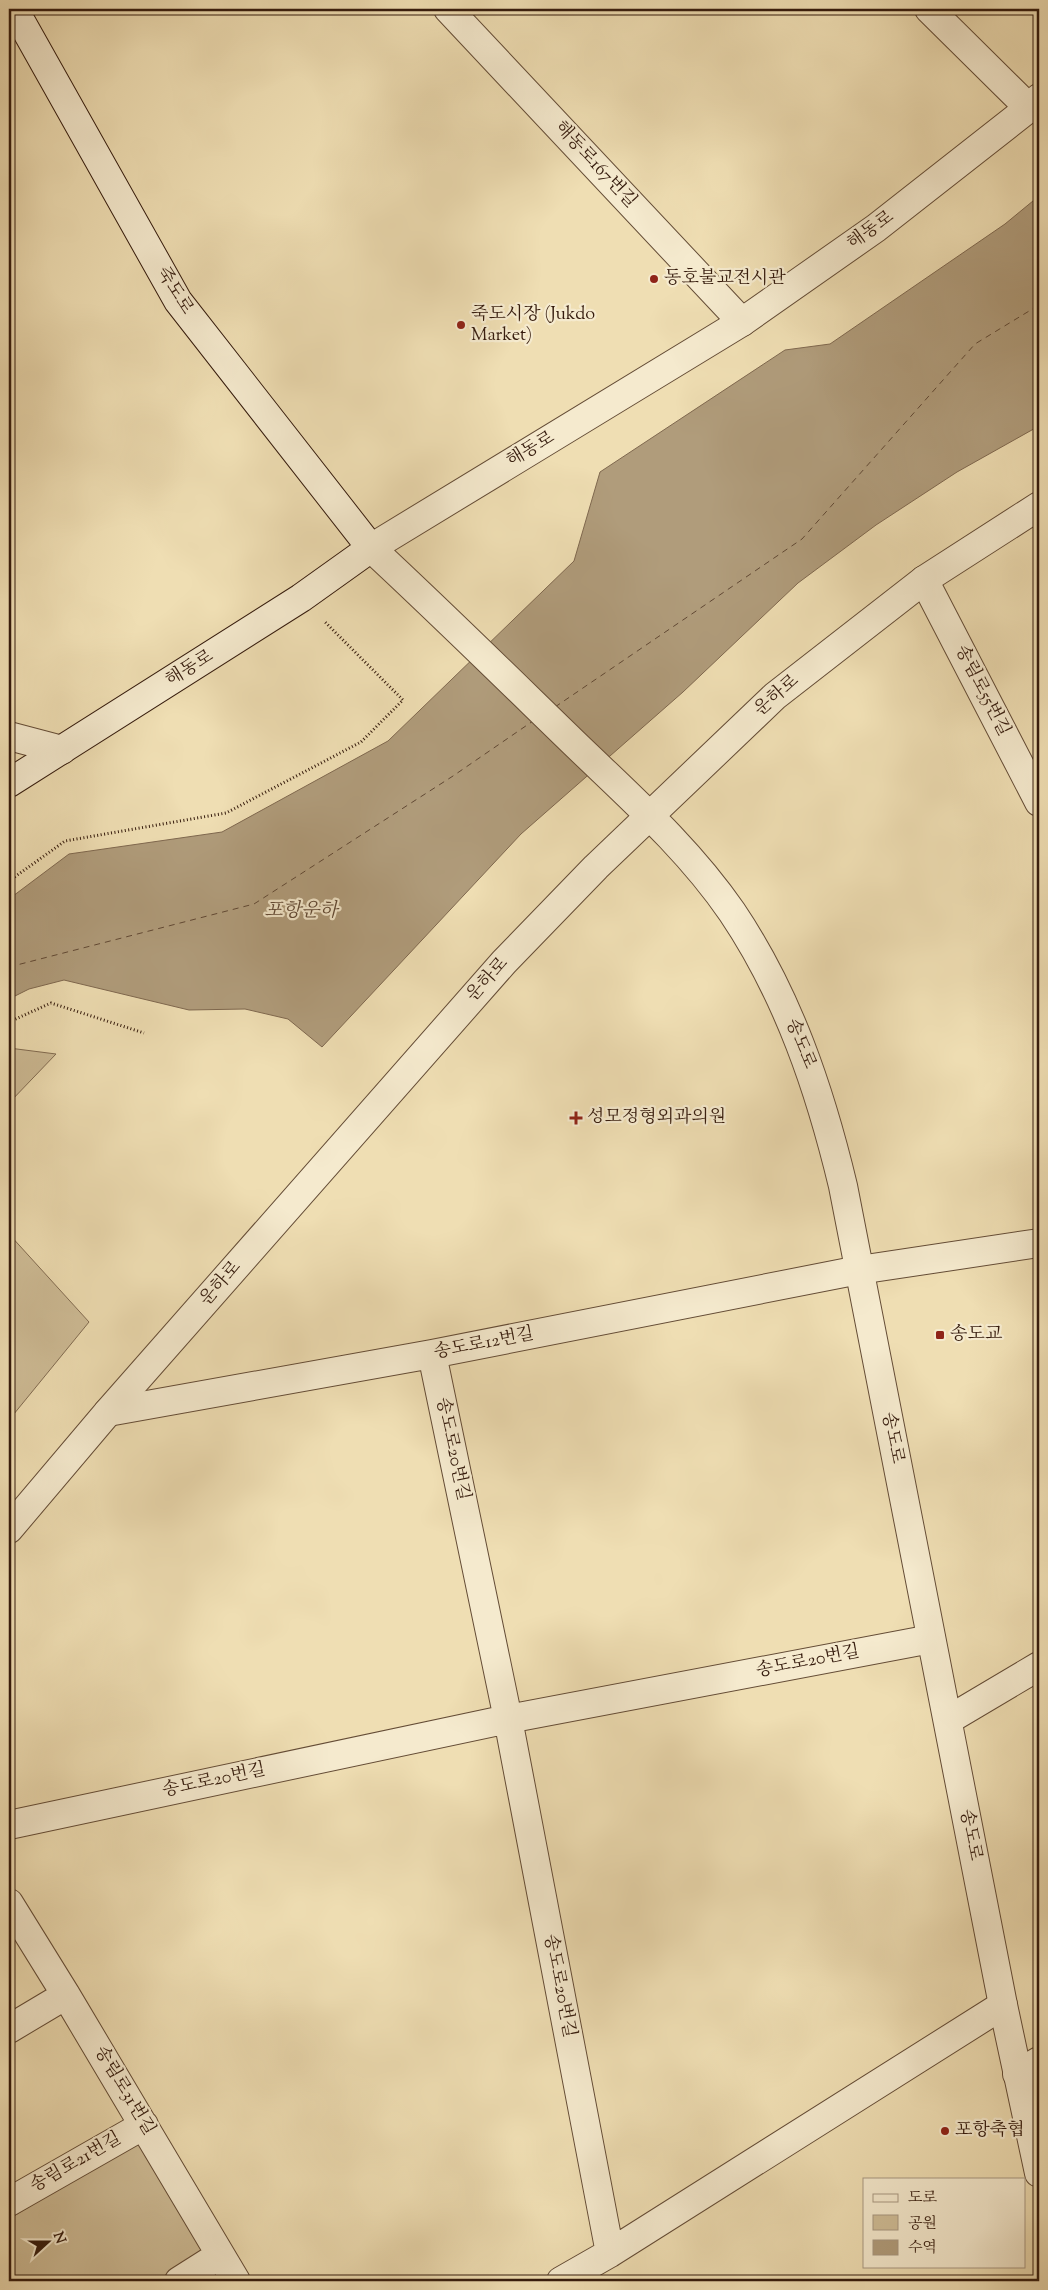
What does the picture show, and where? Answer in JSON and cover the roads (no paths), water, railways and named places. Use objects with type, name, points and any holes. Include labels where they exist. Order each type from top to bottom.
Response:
[{"type":"street","name":"죽도로","points":[[14,9],[178,301],[371,548]]},
{"type":"street","name":"해동로167번길","points":[[448,9],[742,322]]},
{"type":"street","points":[[929,9],[1034,103]]},
{"type":"street","name":"해동로","points":[[9,783],[301,598],[371,548],[742,322],[876,228],[1034,103]]},
{"type":"street","name":"운하로","points":[[9,1529],[108,1412],[504,962],[650,814],[776,696],[924,580],[1039,506]]},
{"type":"street","name":"송도로","points":[[371,548],[650,814],[694,862],[732,912],[763,963],[788,1014],[810,1067],[828,1126],[843,1186],[1003,2005],[1028,2067],[1039,2173]]},
{"type":"street","name":"송림로55번길","points":[[924,580],[1039,802]]},
{"type":"street","points":[[9,736],[62,750]]},
{"type":"street","name":"송도로12번길","points":[[108,1412],[432,1354],[859,1270],[1039,1243]]},
{"type":"street","name":"송도로20번길","points":[[432,1354],[508,1719],[610,2253]]},
{"type":"street","name":"송도로20번길","points":[[9,1825],[508,1719],[932,1638]]},
{"type":"street","points":[[948,1720],[1039,1666]]},
{"type":"street","name":"송림로31번길","points":[[9,1902],[144,2124],[236,2281]]},
{"type":"street","points":[[9,2029],[66,1995]]},
{"type":"street","points":[[561,2281],[610,2253],[1003,2005]]},
{"type":"street","name":"송림로21번길","points":[[9,2202],[144,2124]]},
{"type":"street","points":[[179,2281],[220,2255]]},
{"type":"water","name":"포항운하","points":[[1039,196],[1039,426],[957,472],[876,525],[798,583],[683,692],[521,834],[322,1047],[288,1019],[245,1009],[189,1010],[64,980],[29,989],[9,999],[9,899],[69,854],[222,832],[388,741],[574,561],[600,472],[785,350],[830,344],[1005,224]]},
{"type":"place","name":"동호불교전시관","points":[[654,279]]},
{"type":"place","name":"죽도시장 (Jukdo Market)","points":[[461,325]]},
{"type":"place","name":"성모정형외과의원","points":[[576,1118]]},
{"type":"place","name":"송도교","points":[[940,1335]]},
{"type":"place","name":"포항축협","points":[[945,2131]]}]
